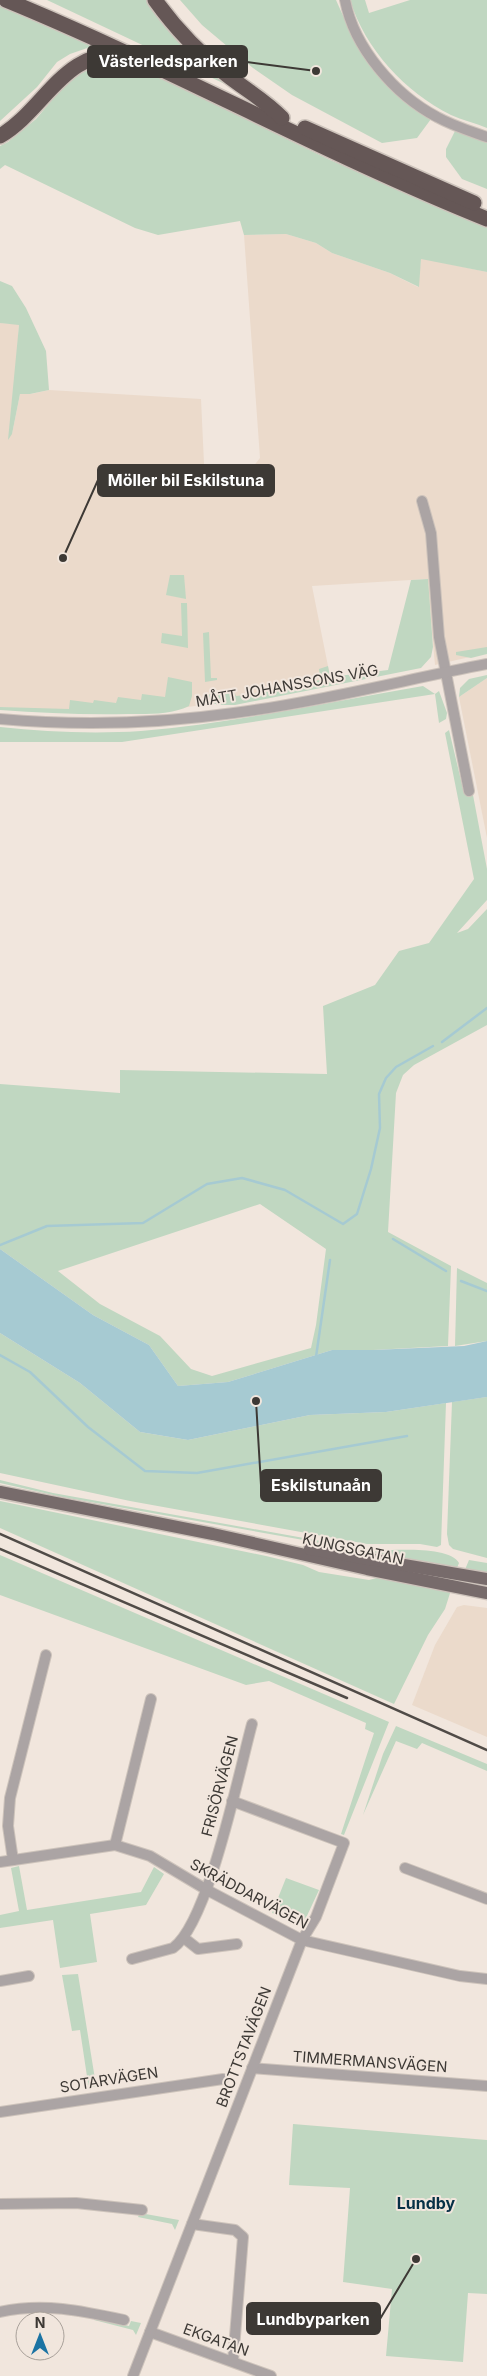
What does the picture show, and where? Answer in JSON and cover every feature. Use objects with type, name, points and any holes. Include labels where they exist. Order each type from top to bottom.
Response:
[{"type":"highway","points":[[6,0],[144,60],[339,156],[487,219]]},
{"type":"highway","points":[[23,0],[282,118],[487,208]]},
{"type":"highway","points":[[155,0],[167,17],[202,53],[226,74],[270,106],[282,118]]},
{"type":"highway","points":[[0,136],[22,120],[65,73],[82,62],[109,55],[144,60]]},
{"type":"main road","name":"KUNGSGATAN","points":[[0,1492],[213,1534],[358,1567],[487,1592]]},
{"type":"main road","name":"KUNGSGATAN","points":[[213,1534],[487,1579]]},
{"type":"street","points":[[344,0],[353,25],[364,46],[392,83],[408,98],[436,116],[487,137]]},
{"type":"street","points":[[422,501],[431,533],[445,672],[469,791]]},
{"type":"street","name":"MÅTT JOHANSSONS VÄG","points":[[0,719],[79,724],[154,722],[191,718],[263,708],[487,664]]},
{"type":"street","points":[[13,1860],[8,1826],[10,1798],[46,1655]]},
{"type":"street","points":[[115,1846],[151,1700]]},
{"type":"street","name":"FRISÖRVÄGEN","points":[[184,1938],[207,1890],[252,1724]]},
{"type":"street","name":"BROTTSTAVÄGEN","points":[[133,2376],[302,1940],[316,1917],[344,1843],[232,1801]]},
{"type":"street","name":"SKRÄDDARVÄGEN","points":[[0,1862],[115,1846],[150,1856],[207,1890],[302,1940],[450,1974],[487,1979]]},
{"type":"street","points":[[405,1868],[487,1899]]},
{"type":"street","points":[[132,1959],[166,1951],[179,1944],[184,1938],[198,1948],[236,1944]]},
{"type":"street","points":[[0,1981],[30,1976]]},
{"type":"street","name":"TIMMERMANSVÄGEN","points":[[252,2068],[487,2086]]},
{"type":"street","name":"SOTARVÄGEN","points":[[0,2112],[223,2079]]},
{"type":"street","points":[[0,2204],[76,2203],[142,2210]]},
{"type":"street","points":[[192,2224],[235,2230],[242,2237],[233,2361]]},
{"type":"street","points":[[0,2312],[26,2307],[76,2309],[124,2320]]},
{"type":"street","name":"EKGATAN","points":[[150,2332],[271,2376]]},
{"type":"shaded area","points":[[286,234],[316,243],[332,253],[390,273],[418,287],[421,258],[487,272],[487,653],[435,665],[427,579],[312,586],[332,686],[181,708],[52,712],[0,707],[0,323],[19,324],[12,434],[20,394],[31,394],[49,390],[201,399],[205,485],[235,489],[260,458],[244,235]]},
{"type":"shaded area","points":[[487,678],[487,838],[459,697]]},
{"type":"shaded area","points":[[464,1605],[487,1608],[487,1737],[412,1705],[435,1645],[457,1607]]},
{"type":"green space","points":[[47,0],[147,0],[157,14],[244,93]]},
{"type":"green space","points":[[180,0],[336,0],[355,40],[379,76],[399,97],[431,119],[417,138],[382,143],[292,95],[253,68],[202,25]]},
{"type":"green space","points":[[350,0],[365,0],[369,13],[410,0],[487,0],[487,128],[451,115],[418,94],[403,81],[376,52],[357,18]]},
{"type":"green space","points":[[0,4],[93,46],[70,54],[57,62],[37,87],[0,121]]},
{"type":"green space","points":[[103,61],[137,66],[330,160],[487,226],[487,272],[421,259],[419,287],[390,273],[332,253],[316,243],[286,234],[244,235],[240,221],[158,235],[135,228],[5,165],[0,169],[0,146],[8,142],[36,119],[74,74]]},
{"type":"green space","points":[[455,131],[487,143],[487,189],[462,179],[446,157],[446,149]]},
{"type":"green space","points":[[0,281],[12,286],[26,308],[46,351],[49,390],[20,394],[12,434],[8,440],[19,325],[0,323]]},
{"type":"green space","points":[[170,575],[184,575],[186,599],[166,595]]},
{"type":"green space","points":[[428,579],[433,647],[431,657],[421,668],[235,705],[218,705],[209,701],[208,697],[211,692],[233,689],[236,696],[320,680],[319,669],[328,666],[330,677],[388,670],[411,580]]},
{"type":"green space","points":[[181,603],[187,603],[188,648],[161,643],[162,633],[182,636]]},
{"type":"green space","points":[[209,632],[211,678],[217,678],[217,680],[205,682],[203,633]]},
{"type":"green space","points":[[487,647],[487,654],[471,658],[456,655],[456,652]]},
{"type":"green space","points":[[487,675],[487,678],[459,697],[460,688],[469,679]]},
{"type":"green space","points":[[168,677],[192,682],[192,696],[189,706],[167,712],[143,714],[80,714],[0,710],[0,707],[69,709],[70,700],[93,703],[94,700],[116,703],[118,697],[141,700],[142,694],[165,697]]},
{"type":"green space","points":[[423,686],[435,694],[122,742],[0,742],[0,727],[70,732],[141,731],[212,723]]},
{"type":"green space","points":[[439,691],[447,713],[446,719],[439,723],[435,694]]},
{"type":"green space","points":[[449,730],[464,793],[473,795],[487,869],[487,900],[457,933],[468,929],[487,909],[487,1025],[414,1065],[403,1075],[396,1093],[388,1232],[451,1266],[448,1346],[332,1350],[228,1382],[178,1386],[149,1345],[93,1315],[0,1249],[0,1084],[120,1093],[120,1070],[327,1074],[323,1006],[375,985],[399,951],[429,943],[474,879],[445,733]],"holes":[[[260,1204],[326,1249],[311,1348],[212,1376],[191,1369],[160,1336],[100,1304],[58,1271]]]},
{"type":"green space","points":[[457,1268],[487,1283],[487,1341],[455,1346]]},
{"type":"green space","points":[[0,1333],[80,1383],[140,1432],[188,1440],[310,1415],[386,1412],[446,1403],[441,1545],[437,1547],[420,1544],[367,1544],[130,1501],[0,1473]]},
{"type":"green space","points":[[487,1397],[487,1558],[453,1549],[449,1545],[447,1534],[452,1402]]},
{"type":"green space","points":[[0,1480],[53,1493],[376,1551],[433,1551],[454,1558],[459,1563],[457,1568],[396,1559],[388,1555],[62,1497],[0,1483]]},
{"type":"green space","points":[[0,1501],[266,1556],[303,1565],[319,1572],[369,1580],[384,1576],[451,1590],[445,1609],[428,1635],[394,1704],[0,1528]]},
{"type":"green space","points":[[0,1555],[389,1722],[344,1835],[341,1834],[374,1733],[365,1729],[366,1723],[269,1681],[246,1685],[0,1595]]},
{"type":"green space","points":[[469,1560],[487,1563],[487,1576],[464,1572]]},
{"type":"green space","points":[[396,1726],[487,1764],[487,1771],[422,1743],[417,1749],[396,1741],[363,1815],[383,1754]]},
{"type":"green space","points":[[19,1866],[27,1910],[141,1892],[154,1867],[164,1874],[146,1905],[90,1914],[97,1962],[60,1968],[53,1920],[0,1928],[0,1915],[19,1911],[11,1868]]},
{"type":"green space","points":[[286,1878],[319,1890],[305,1920],[295,1920],[272,1913]]},
{"type":"green space","points":[[78,1974],[95,2079],[101,2085],[85,2089],[88,2083],[80,2030],[72,2031],[62,1975]]},
{"type":"green space","points":[[293,2124],[487,2140],[487,2294],[468,2293],[463,2362],[386,2356],[392,2289],[343,2282],[350,2188],[289,2185]]},
{"type":"green space","points":[[140,2213],[179,2220],[175,2230],[172,2224],[138,2217]]},
{"type":"green space","points":[[95,2317],[129,2326],[131,2321],[141,2323],[136,2335],[133,2330],[94,2320]]},
{"type":"water","points":[[0,1249],[93,1315],[149,1345],[178,1386],[228,1382],[332,1350],[464,1346],[487,1341],[487,1397],[386,1412],[310,1415],[188,1440],[140,1432],[80,1383],[0,1333]]},
{"type":"waterway","points":[[442,1042],[487,1008]]},
{"type":"waterway","points":[[0,1245],[47,1226],[143,1223],[207,1184],[242,1178],[285,1190],[343,1224],[357,1214],[371,1169],[380,1128],[379,1094],[386,1078],[396,1067],[433,1046]]},
{"type":"waterway","points":[[393,1239],[446,1271]]},
{"type":"waterway","points":[[316,1357],[330,1260]]},
{"type":"waterway","points":[[461,1281],[487,1291]]},
{"type":"waterway","points":[[0,1355],[30,1372],[88,1427],[145,1471],[197,1473],[407,1436]]},
{"type":"railway","points":[[0,1534],[487,1750]]},
{"type":"railway","points":[[0,1549],[347,1698]]},
{"type":"place","name":"Västerledsparken","points":[[316,71]]},
{"type":"place","name":"Möller bil Eskilstuna","points":[[63,558]]},
{"type":"place","name":"Eskilstunaån","points":[[256,1401]]},
{"type":"place","name":"Lundbyparken","points":[[416,2259]]},
{"type":"district","name":"Lundby","points":[[426,2203]]}]
